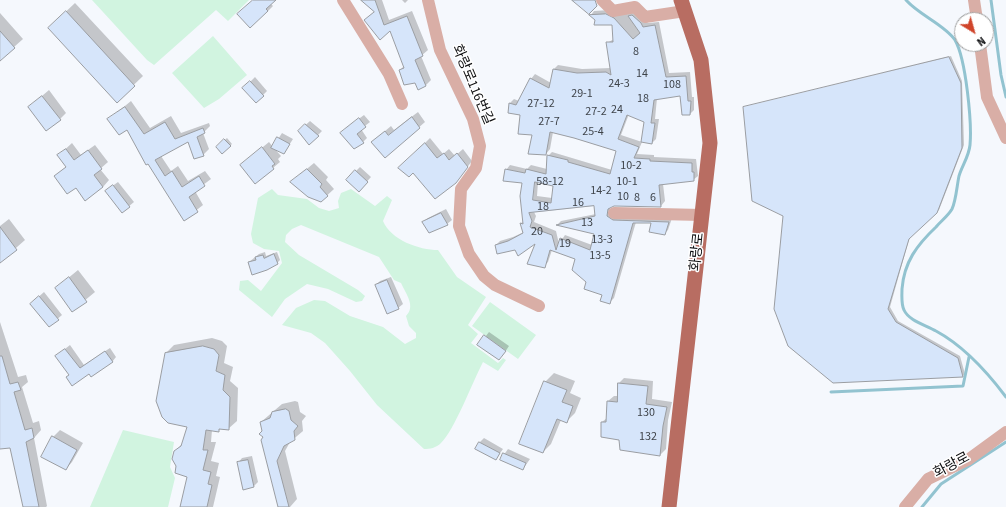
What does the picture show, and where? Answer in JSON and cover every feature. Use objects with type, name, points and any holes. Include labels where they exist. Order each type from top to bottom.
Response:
[{"type":"main road","name":"화랑로","points":[[669,507],[710,143],[701,60],[683,6]]},
{"type":"street","points":[[343,0],[389,74],[402,104]]},
{"type":"street","name":"화랑로116번길","points":[[428,0],[440,50],[474,119],[480,146],[476,168],[461,189],[459,226],[469,254],[484,276],[495,285],[539,306]]},
{"type":"street","points":[[602,0],[613,11],[633,3],[645,17],[683,6]]},
{"type":"street","points":[[974,0],[976,12]]},
{"type":"street","points":[[981,52],[987,97],[1006,138]]},
{"type":"street","points":[[614,213],[702,214]]},
{"type":"street","name":"화랑로","points":[[905,507],[928,479],[969,459],[1006,432]]},
{"type":"green space","points":[[92,0],[249,0],[228,21],[216,10],[154,65],[147,60]]},
{"type":"green space","points":[[213,36],[247,75],[219,99],[204,108],[172,73]]},
{"type":"green space","points":[[272,189],[278,195],[307,199],[319,208],[329,211],[339,208],[338,201],[341,193],[351,189],[375,206],[387,196],[392,200],[383,221],[392,234],[414,246],[438,250],[457,277],[486,297],[468,325],[478,334],[471,343],[498,363],[503,358],[506,360],[498,371],[483,362],[452,428],[437,446],[424,449],[377,405],[325,343],[311,333],[282,325],[296,308],[314,300],[325,301],[350,316],[383,327],[405,344],[416,338],[416,333],[409,326],[406,316],[410,308],[409,300],[401,283],[394,280],[379,257],[301,225],[292,229],[286,235],[285,242],[299,255],[358,290],[365,296],[362,301],[356,302],[328,289],[307,284],[285,299],[272,317],[239,290],[240,281],[248,280],[261,291],[282,263],[279,251],[264,249],[253,243],[251,234],[258,198]]},
{"type":"green space","points":[[490,302],[536,335],[518,359],[472,326]]},
{"type":"green space","points":[[123,430],[174,442],[170,467],[175,478],[168,507],[90,507]]},
{"type":"building","points":[[253,0],[276,0],[266,9],[268,11],[250,28],[237,14]]},
{"type":"building","points":[[361,0],[375,0],[384,25],[407,16],[423,56],[415,60],[426,86],[418,90],[415,83],[404,85],[399,70],[404,68],[390,31],[380,40],[364,20],[374,12]]},
{"type":"building","points":[[572,0],[595,0],[597,6],[589,14]]},
{"type":"building","points":[[66,11],[135,86],[117,103],[48,28]]},
{"type":"building","points":[[606,14],[614,18],[633,39],[640,33],[628,16],[632,15],[641,23],[643,27],[655,25],[666,77],[686,76],[688,101],[691,101],[690,115],[682,115],[680,96],[654,100],[651,123],[655,123],[652,144],[641,142],[644,122],[627,115],[618,139],[639,147],[634,158],[650,159],[650,161],[692,163],[694,181],[659,185],[661,207],[614,206],[608,209],[607,216],[613,220],[669,222],[665,235],[649,232],[651,223],[633,223],[610,304],[600,301],[602,295],[584,289],[586,282],[572,270],[575,259],[550,250],[545,268],[527,264],[535,244],[518,256],[515,250],[497,254],[495,245],[508,241],[523,233],[520,223],[523,224],[520,196],[522,183],[503,181],[505,169],[525,173],[526,169],[546,174],[547,155],[568,160],[568,162],[610,174],[616,151],[550,132],[546,155],[528,154],[532,135],[518,134],[520,115],[508,113],[509,103],[516,105],[530,78],[549,88],[553,69],[577,73],[606,72],[611,75],[606,42],[613,42],[612,25],[594,25],[595,20],[589,15]],"holes":[[[535,182],[553,186],[551,203],[533,200]],[[594,206],[595,216],[556,225],[594,234],[590,250],[560,238],[556,250],[552,235],[530,227],[532,221],[529,213]]]},
{"type":"building","points":[[0,31],[15,48],[0,61]]},
{"type":"building","points":[[949,57],[961,83],[962,148],[937,213],[909,239],[888,309],[896,322],[958,358],[963,377],[833,383],[788,346],[774,309],[783,216],[752,201],[743,107]]},
{"type":"building","points":[[250,81],[264,96],[256,103],[242,88]]},
{"type":"building","points":[[42,96],[61,120],[46,131],[28,107]]},
{"type":"building","points":[[125,107],[144,134],[165,122],[175,139],[203,128],[205,133],[197,137],[204,156],[194,159],[188,142],[155,160],[165,176],[172,171],[182,187],[199,176],[205,186],[189,197],[198,212],[184,221],[148,164],[146,165],[127,130],[119,135],[107,119]]},
{"type":"building","points":[[412,117],[420,128],[385,158],[371,142],[385,131],[388,135]]},
{"type":"building","points":[[359,118],[366,127],[357,134],[364,143],[354,149],[340,133]]},
{"type":"building","points":[[305,124],[319,136],[309,145],[298,131]]},
{"type":"building","points":[[277,137],[290,144],[284,154],[271,148]]},
{"type":"building","points":[[224,139],[231,146],[222,154],[216,147]]},
{"type":"building","points":[[425,143],[437,158],[444,153],[449,160],[457,153],[468,167],[456,183],[435,199],[413,173],[409,177],[398,168]]},
{"type":"building","points":[[262,147],[275,164],[272,166],[274,169],[255,184],[240,165]]},
{"type":"building","points":[[66,149],[74,160],[88,150],[102,169],[94,175],[103,187],[85,201],[76,188],[67,194],[54,176],[66,167],[57,155]]},
{"type":"building","points":[[307,169],[322,184],[320,187],[328,196],[321,202],[308,197],[290,182]]},
{"type":"building","points":[[355,170],[368,182],[359,192],[346,180]]},
{"type":"building","points":[[113,185],[130,207],[122,213],[105,191]]},
{"type":"building","points":[[441,213],[448,225],[429,233],[422,222]]},
{"type":"building","points":[[0,227],[17,250],[0,263]]},
{"type":"building","points":[[274,254],[278,264],[267,270],[252,275],[248,262],[256,260],[255,257],[263,255],[264,258]]},
{"type":"building","points":[[69,277],[87,302],[72,312],[55,288]]},
{"type":"building","points":[[387,280],[399,309],[387,314],[375,285]]},
{"type":"building","points":[[39,296],[59,320],[49,327],[30,304]]},
{"type":"building","points":[[484,335],[506,351],[499,360],[477,345]]},
{"type":"building","points":[[203,346],[214,349],[219,355],[216,371],[225,375],[223,390],[230,397],[229,430],[219,429],[219,432],[206,430],[203,450],[208,450],[203,470],[211,472],[208,484],[212,485],[207,507],[180,507],[187,477],[175,473],[176,466],[172,459],[174,451],[181,446],[187,427],[168,423],[162,417],[156,401],[165,353]]},
{"type":"building","points":[[65,349],[80,368],[105,351],[113,362],[91,377],[89,374],[72,386],[66,377],[69,375],[55,356]]},
{"type":"building","points":[[0,356],[2,356],[10,384],[18,382],[21,390],[14,392],[25,430],[32,428],[34,438],[26,442],[39,507],[23,507],[10,448],[0,449]]},
{"type":"building","points":[[544,381],[567,390],[562,402],[573,406],[567,423],[557,419],[543,453],[519,444]]},
{"type":"building","points":[[618,383],[648,386],[646,404],[667,407],[663,426],[660,456],[620,450],[619,440],[601,437],[601,422],[606,422],[607,401],[617,402]]},
{"type":"building","points":[[286,409],[289,411],[291,420],[298,426],[294,431],[295,440],[284,446],[277,461],[289,507],[278,507],[261,440],[263,437],[259,434],[262,431],[260,422],[270,418],[272,412]]},
{"type":"building","points":[[52,436],[77,450],[66,470],[41,457]]},
{"type":"building","points":[[479,442],[500,453],[496,460],[475,449]]},
{"type":"building","points":[[503,453],[526,463],[523,470],[500,460]]},
{"type":"building","points":[[248,460],[254,487],[243,490],[237,462]]},
{"type":"waterway","points":[[906,0],[951,35],[959,49],[965,76],[969,107],[970,145],[959,176],[952,209],[917,247],[905,270],[902,289],[902,305],[906,314],[910,317],[946,337],[965,352],[983,369],[1006,397]]},
{"type":"waterway","points":[[991,0],[1001,75],[1006,97]]},
{"type":"waterway","points":[[831,392],[963,386],[969,357]]},
{"type":"waterway","points":[[922,507],[941,484],[1006,442]]}]
